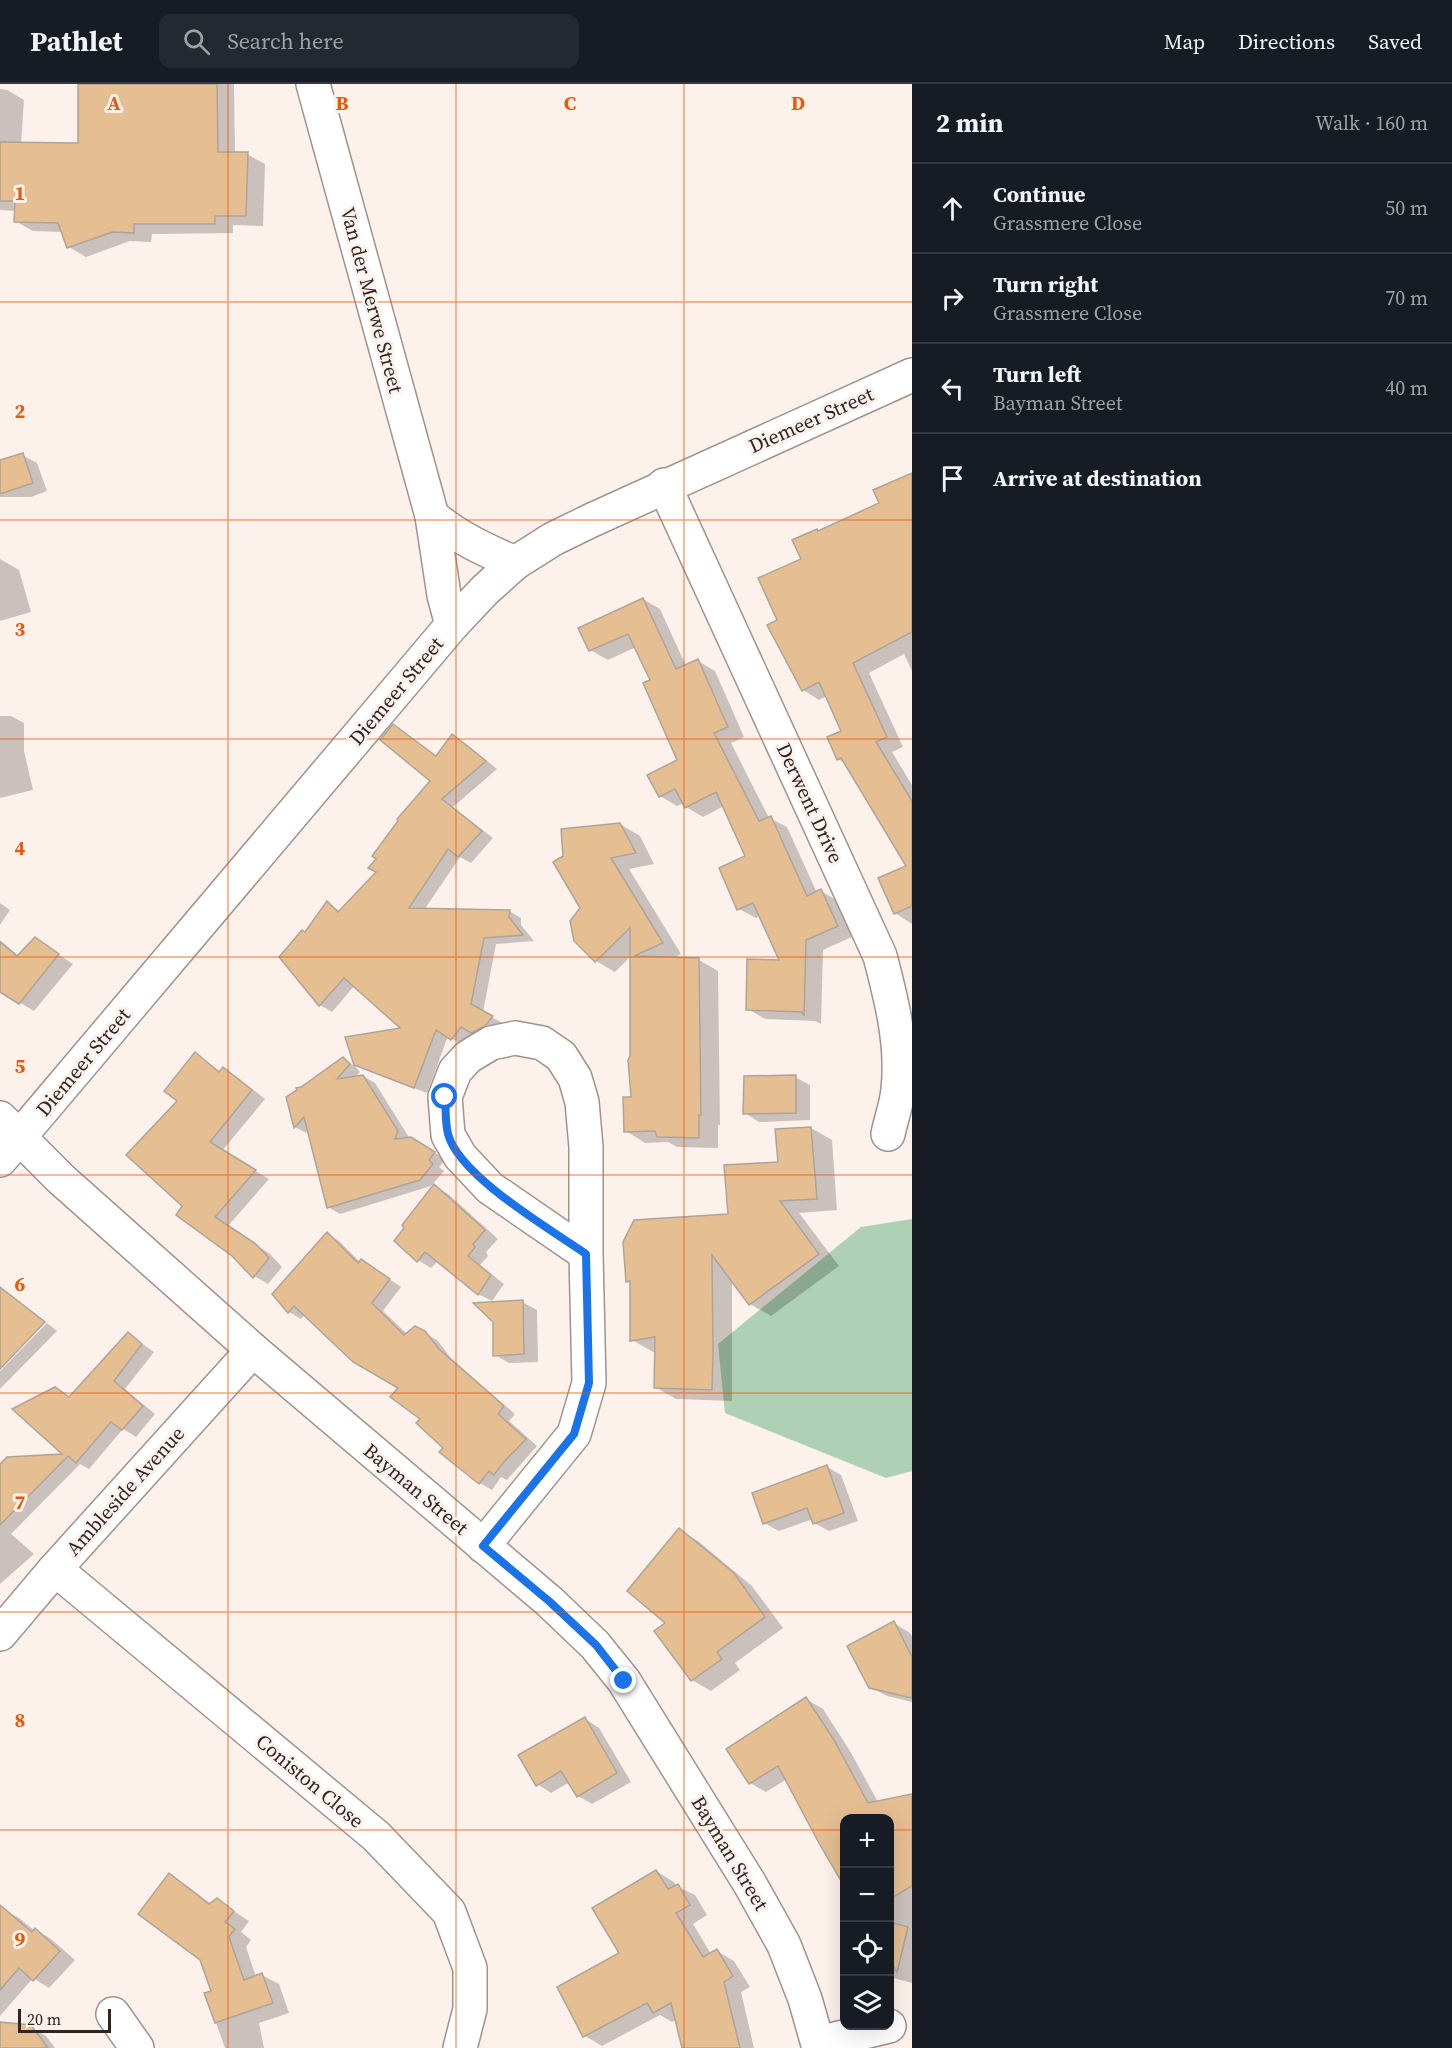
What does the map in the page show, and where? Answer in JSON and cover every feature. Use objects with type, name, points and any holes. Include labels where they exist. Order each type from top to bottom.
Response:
[{"type":"street","name":"Van der Merwe Street","points":[[313,84],[432,516],[444,595],[453,625]]},
{"type":"street","name":"Diemeer Street","points":[[6,1139],[453,625],[484,590],[515,563],[552,539],[664,485],[912,375]]},
{"type":"street","name":"Derwent Drive","points":[[664,485],[879,956],[892,1003],[899,1055],[898,1089],[888,1134]]},
{"type":"street","points":[[432,516],[471,543],[515,563]]},
{"type":"street","points":[[483,1546],[574,1434],[589,1383],[586,1147],[582,1102],[575,1078],[561,1056],[542,1043],[515,1038],[491,1043],[468,1058],[455,1071],[445,1097],[448,1135],[460,1156],[490,1188],[586,1254]]},
{"type":"street","name":"Bayman Street","points":[[6,1139],[61,1179],[253,1350],[550,1602],[596,1645],[624,1681],[744,1874],[784,1945],[806,1998],[819,2046]]},
{"type":"street","name":"Ambleside Avenue","points":[[0,1634],[55,1569],[253,1350]]},
{"type":"street","name":"Coniston Close","points":[[55,1569],[376,1836],[449,1912],[470,1968],[470,2009],[460,2048]]},
{"type":"street","points":[[113,2014],[137,2048]]},
{"type":"street","points":[[894,2024],[912,2020]]},
{"type":"street","points":[[819,2046],[872,2030]]},
{"type":"green space","points":[[912,1219],[912,1471],[886,1478],[725,1413],[718,1344],[861,1227]]},
{"type":"building","points":[[78,84],[217,84],[218,152],[248,152],[246,216],[215,216],[215,224],[134,224],[134,233],[112,232],[67,248],[58,223],[14,222],[15,201],[0,201],[0,142],[78,143]]},
{"type":"building","points":[[23,453],[33,483],[0,494],[0,460]]},
{"type":"building","points":[[912,473],[912,632],[853,663],[887,737],[876,742],[912,801],[912,906],[894,914],[878,878],[906,866],[841,758],[837,760],[827,737],[841,731],[819,682],[802,691],[767,625],[777,620],[758,578],[801,559],[792,540],[817,529],[818,531],[879,503],[873,490]]},
{"type":"building","points":[[643,598],[676,669],[698,659],[728,727],[714,733],[759,821],[771,816],[807,896],[821,889],[838,926],[806,940],[804,1016],[802,1012],[746,1010],[747,959],[779,960],[753,903],[737,910],[719,868],[745,856],[716,792],[685,808],[675,789],[659,797],[647,775],[677,760],[643,683],[650,680],[628,634],[589,651],[578,628]]},
{"type":"building","points":[[393,724],[436,756],[452,734],[486,761],[442,799],[482,831],[458,857],[448,849],[409,908],[510,910],[509,917],[523,935],[484,938],[471,1004],[493,1016],[485,1026],[471,1033],[461,1027],[451,1040],[436,1030],[414,1088],[354,1065],[345,1037],[400,1028],[344,978],[319,1006],[279,957],[302,930],[305,932],[327,901],[338,912],[376,872],[368,868],[376,859],[372,856],[398,821],[397,819],[430,781],[380,740]]},
{"type":"building","points":[[620,823],[636,853],[611,858],[663,943],[634,956],[699,958],[701,1115],[699,1115],[699,1138],[657,1137],[655,1131],[624,1132],[623,1097],[631,1097],[628,1060],[630,1056],[630,928],[595,962],[574,941],[570,921],[580,908],[553,862],[563,856],[561,829]]},
{"type":"building","points":[[35,937],[59,954],[19,1004],[0,992],[0,942],[17,956]]},
{"type":"building","points":[[195,1052],[219,1072],[223,1067],[252,1090],[210,1142],[256,1170],[215,1217],[256,1244],[269,1258],[253,1278],[232,1256],[176,1215],[182,1206],[126,1155],[177,1101],[164,1091]]},
{"type":"building","points":[[343,1057],[350,1064],[337,1079],[363,1075],[398,1131],[395,1139],[411,1137],[435,1152],[429,1160],[433,1164],[420,1180],[327,1208],[304,1117],[294,1128],[286,1097]]},
{"type":"building","points":[[796,1075],[796,1113],[743,1114],[744,1076]]},
{"type":"building","points":[[811,1127],[817,1199],[780,1201],[819,1254],[749,1305],[712,1255],[712,1390],[654,1388],[655,1337],[630,1341],[630,1281],[626,1282],[623,1242],[634,1220],[728,1214],[724,1165],[778,1162],[775,1129]]},
{"type":"building","points":[[434,1184],[485,1230],[473,1244],[475,1247],[468,1256],[491,1275],[478,1295],[425,1252],[417,1262],[394,1241],[404,1228],[402,1225]]},
{"type":"building","points":[[327,1232],[358,1263],[361,1259],[390,1279],[372,1303],[404,1335],[415,1326],[425,1331],[439,1349],[504,1406],[498,1414],[526,1439],[494,1475],[489,1471],[479,1484],[439,1452],[443,1448],[416,1423],[420,1419],[390,1397],[398,1388],[353,1362],[294,1306],[288,1313],[272,1294]]},
{"type":"building","points":[[0,1287],[45,1322],[0,1369]]},
{"type":"building","points":[[523,1300],[524,1354],[493,1356],[493,1322],[473,1303]]},
{"type":"building","points":[[128,1332],[142,1344],[114,1381],[143,1406],[122,1430],[111,1422],[76,1463],[68,1456],[0,1525],[0,1464],[7,1457],[62,1454],[12,1409],[55,1387],[69,1397]]},
{"type":"building","points":[[827,1465],[844,1513],[813,1524],[807,1508],[763,1524],[752,1493]]},
{"type":"building","points":[[679,1528],[734,1573],[765,1617],[717,1652],[722,1659],[691,1681],[654,1631],[665,1623],[627,1591]]},
{"type":"building","points":[[894,1621],[912,1657],[912,1698],[869,1688],[847,1646]]},
{"type":"building","points":[[806,1697],[834,1740],[868,1803],[912,1794],[912,1886],[894,1897],[894,1814],[840,1814],[840,1879],[778,1766],[749,1784],[726,1749]]},
{"type":"building","points":[[585,1717],[617,1773],[577,1797],[561,1771],[536,1786],[518,1755]]},
{"type":"building","points":[[656,1870],[668,1889],[678,1884],[690,1905],[676,1913],[703,1957],[717,1949],[733,1976],[724,1982],[740,2048],[682,2048],[671,2003],[653,2013],[647,2003],[583,2037],[557,1987],[619,1953],[592,1908]]},
{"type":"building","points":[[169,1873],[209,1904],[217,1898],[234,1911],[225,1922],[235,1929],[229,1937],[244,1980],[262,1973],[273,2003],[215,2023],[204,1993],[211,1991],[200,1960],[138,1914]]},
{"type":"building","points":[[0,1905],[32,1932],[35,1928],[60,1951],[33,1981],[19,1968],[0,1990]]},
{"type":"building","points":[[894,1923],[908,1927],[897,1972],[894,1967]]},
{"type":"building","points":[[0,2022],[31,2025],[48,2048],[0,2048]]},
{"type":"route","points":[[445,1097],[448,1135],[460,1156],[490,1188],[586,1254],[589,1383],[574,1434],[483,1546],[550,1602],[596,1645],[624,1681]]}]
